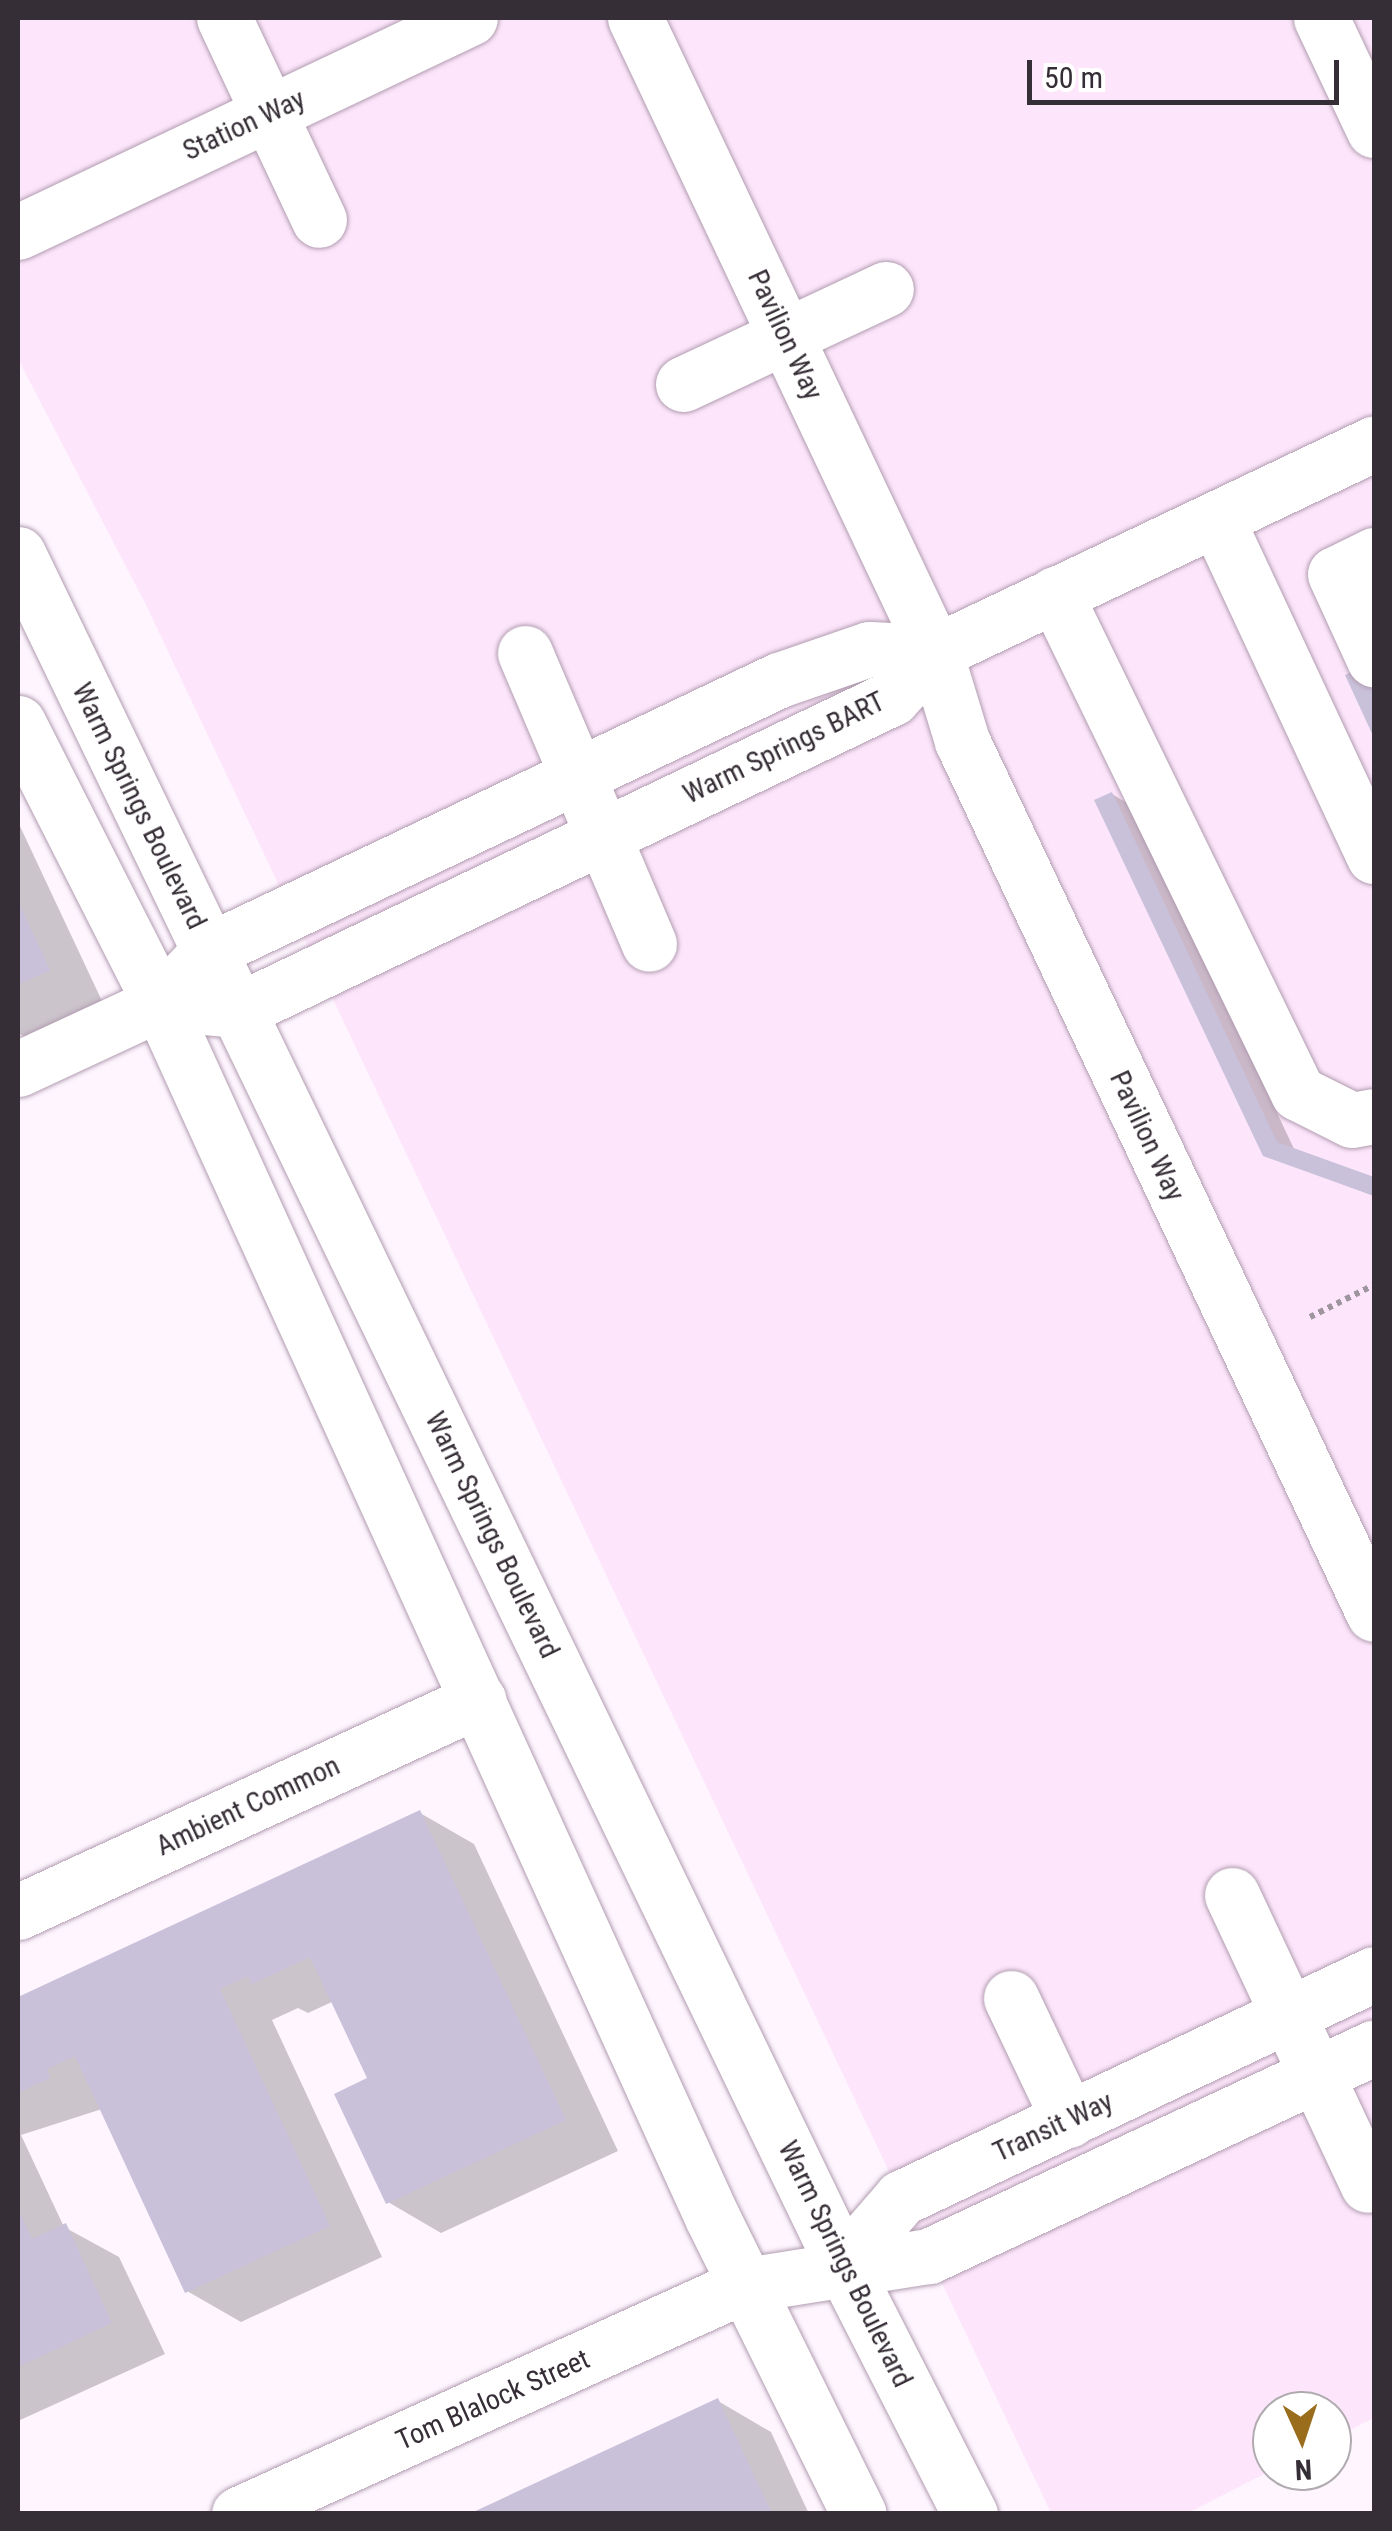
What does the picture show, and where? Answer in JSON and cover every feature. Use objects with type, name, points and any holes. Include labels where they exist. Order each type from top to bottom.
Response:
[{"type":"main road","points":[[224,18],[320,220]]},
{"type":"main road","name":"Station Way","points":[[18,232],[470,18]]},
{"type":"main road","name":"Pavilion Way","points":[[635,18],[935,652],[962,741],[1374,1614]]},
{"type":"main road","points":[[1321,18],[1374,130]]},
{"type":"main road","points":[[684,384],[886,289]]},
{"type":"main road","points":[[935,652],[1374,444]]},
{"type":"main road","points":[[1217,520],[1374,856]]},
{"type":"main road","name":"Warm Springs Boulevard","points":[[18,554],[844,2265],[970,2514]]},
{"type":"main road","points":[[1374,555],[1334,574],[1374,659]]},
{"type":"main road","points":[[1056,594],[1298,1092],[1352,1120],[1374,1116]]},
{"type":"main road","name":"Warm Springs BART","points":[[160,1003],[210,950],[778,680],[869,649],[935,652]]},
{"type":"main road","name":"Pavilion Way","points":[[935,652],[987,729],[1374,1542]]},
{"type":"main road","name":"Warm Springs BART","points":[[239,1010],[892,698],[935,652]]},
{"type":"main road","points":[[524,653],[582,774],[599,836],[649,944]]},
{"type":"main road","points":[[18,723],[160,1003],[746,2285],[859,2514]]},
{"type":"main road","points":[[18,1069],[160,1003],[239,1010]]},
{"type":"main road","name":"Ambient Common","points":[[18,1912],[478,1700]]},
{"type":"main road","points":[[1232,1894],[1368,2185]]},
{"type":"main road","name":"Transit Way","points":[[844,2265],[901,2198],[1374,1974]]},
{"type":"main road","points":[[1011,1998],[1069,2120]]},
{"type":"main road","points":[[746,2285],[844,2265],[929,2256],[1374,2048]]},
{"type":"main road","name":"Tom Blalock Street","points":[[240,2514],[334,2494],[746,2285]]},
{"type":"path","points":[[1310,1318],[1374,1286]]},
{"type":"shaded area","points":[[18,18],[1374,18],[1374,2418],[1352,2429],[1352,2391],[1252,2391],[1252,2480],[1188,2513],[1051,2513],[146,605],[18,359]]},
{"type":"building","points":[[1362,667],[1374,694],[1374,738],[1345,675]]},
{"type":"building","points":[[1112,792],[1277,1142],[1374,1177],[1374,1196],[1263,1156],[1094,800]]},
{"type":"building","points":[[18,901],[50,970],[18,985]]},
{"type":"building","points":[[420,1810],[566,2120],[386,2204],[334,2094],[367,2078],[310,1957],[252,1984],[248,1976],[220,1989],[330,2226],[185,2293],[75,2056],[47,2069],[50,2078],[18,2093],[18,1997]]},
{"type":"building","points":[[18,2209],[32,2239],[66,2223],[112,2323],[18,2367]]},
{"type":"building","points":[[718,2398],[772,2514],[469,2514]]}]
